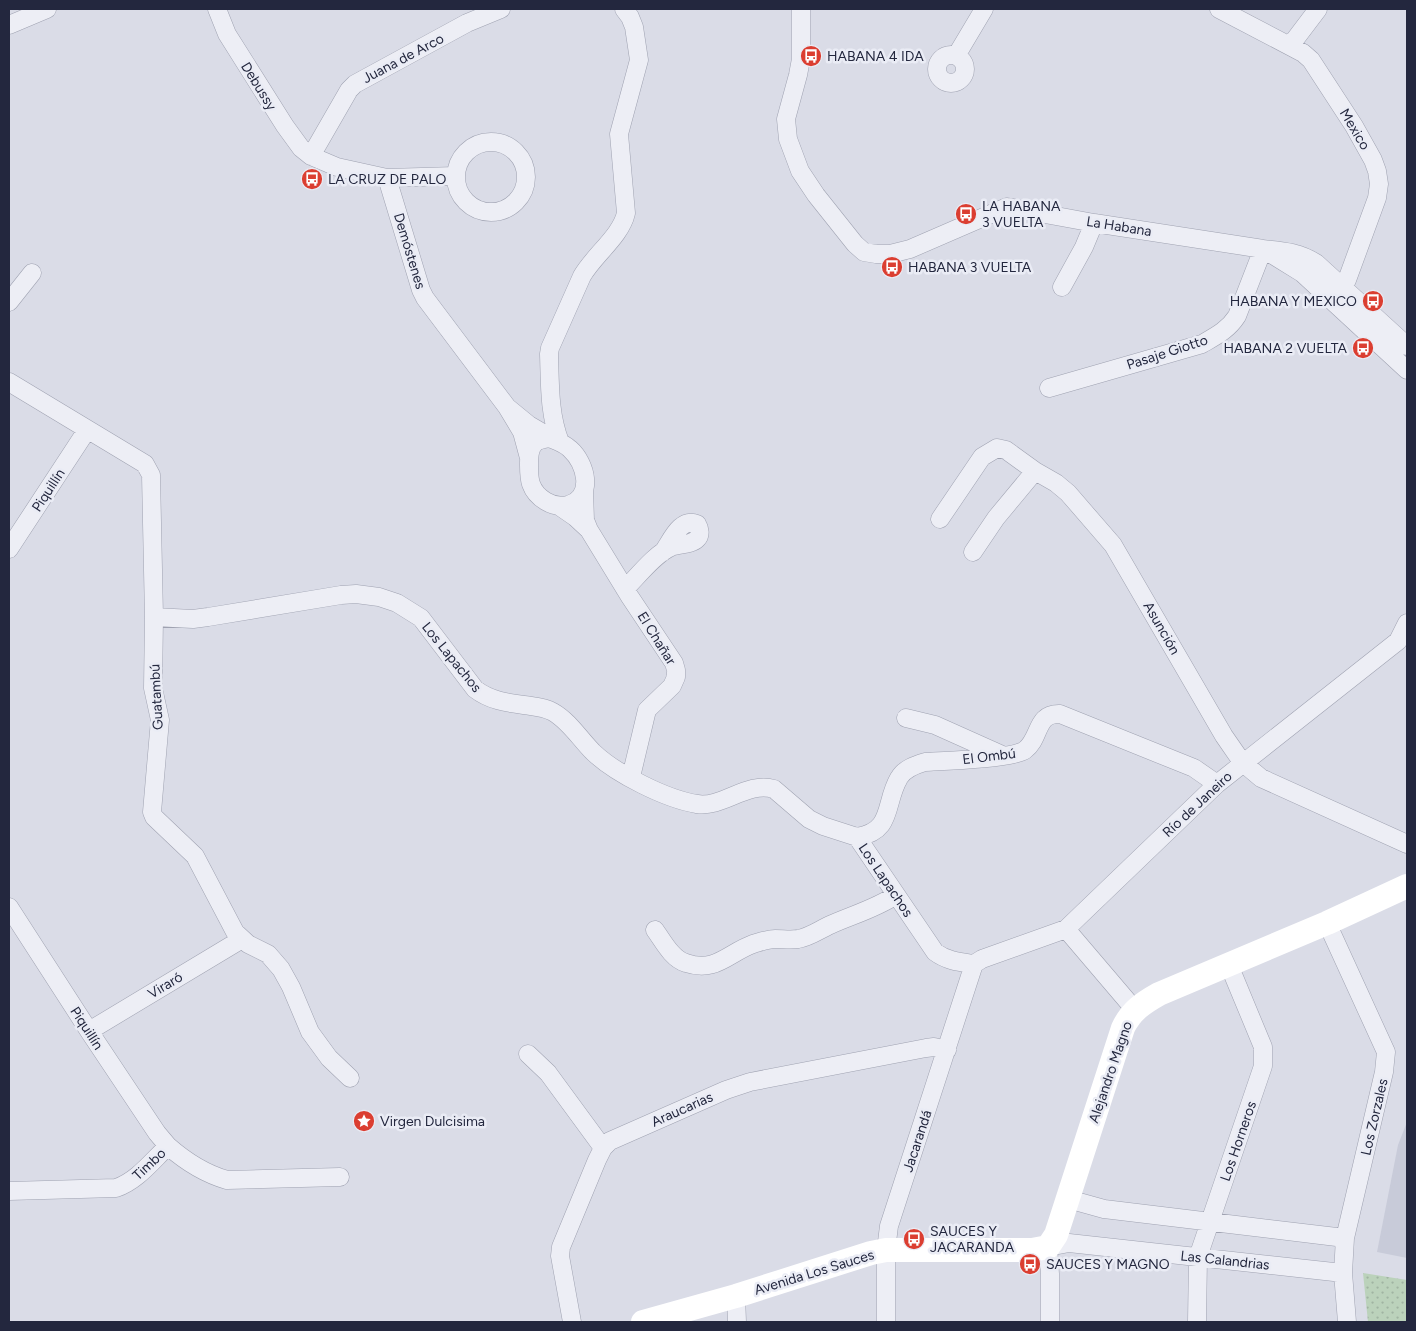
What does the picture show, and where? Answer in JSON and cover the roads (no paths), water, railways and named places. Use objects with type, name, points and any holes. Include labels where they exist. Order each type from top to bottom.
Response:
[{"type":"main road","name":"Alejandro Magno","points":[[1048,1247],[1056,1235],[1123,1028],[1134,1010],[1159,994],[1403,889]]},
{"type":"main road","name":"Avenida Los Sauces","points":[[643,1322],[886,1250],[1032,1250],[1048,1247]]},
{"type":"street","points":[[14,18],[47,9]]},
{"type":"street","name":"Debussy","points":[[217,9],[226,34],[284,126],[301,148],[311,156]]},
{"type":"street","name":"Juana de Arco","points":[[311,156],[354,84],[468,23],[501,9]]},
{"type":"street","points":[[529,458],[531,448],[536,442],[541,439],[556,440],[551,405],[550,348],[587,267],[622,226],[626,213],[620,134],[639,60],[634,27],[624,9]]},
{"type":"street","name":"La Habana","points":[[801,9],[801,59],[786,119],[788,139],[800,171],[816,195],[854,244],[864,252],[890,254],[910,249],[1007,207],[1094,223],[1263,249],[1290,251],[1307,257],[1316,263],[1336,292],[1407,346]]},
{"type":"street","points":[[956,56],[984,9]]},
{"type":"street","name":"Mexico","points":[[1219,9],[1303,53],[1311,60],[1354,126],[1377,171],[1379,184],[1377,198],[1346,280],[1336,292]]},
{"type":"street","points":[[1290,46],[1318,9]]},
{"type":"street","points":[[311,156],[338,168],[387,178],[456,176]]},
{"type":"street","name":"Demóstenes","points":[[387,178],[425,298],[507,407],[522,432],[529,458],[530,476],[534,490],[548,503],[559,506]]},
{"type":"street","points":[[1062,287],[1084,247],[1094,223]]},
{"type":"street","name":"Pasaje Giotto","points":[[1049,388],[1202,344],[1219,334],[1231,325],[1237,316],[1263,249]]},
{"type":"street","points":[[9,302],[32,273]]},
{"type":"street","points":[[1336,292],[1407,370]]},
{"type":"street","name":"Guatambú","points":[[9,382],[145,464],[151,475],[154,688],[160,720],[152,812],[154,817],[195,856],[229,923],[242,939],[268,954],[281,969],[291,987],[310,1032],[329,1058],[350,1078]]},
{"type":"street","points":[[529,425],[542,423],[548,418],[551,405]]},
{"type":"street","name":"Demóstenes","points":[[507,407],[529,425],[574,452],[587,480],[584,492]]},
{"type":"street","name":"Piquillín","points":[[9,550],[87,430]]},
{"type":"street","name":"Asunción","points":[[940,519],[982,457],[998,448],[1006,450],[1035,471],[1056,483],[1068,493],[1120,554],[1224,736],[1242,762],[1261,778],[1407,844]]},
{"type":"street","points":[[973,552],[996,518],[1035,471]]},
{"type":"street","points":[[559,506],[574,502],[584,492]]},
{"type":"street","name":"El Chañar","points":[[584,492],[585,520],[589,530],[674,663],[676,670],[676,677],[672,686],[647,710],[630,777]]},
{"type":"street","name":"El Chañar","points":[[559,506],[575,516],[589,530]]},
{"type":"street","points":[[625,589],[663,552]]},
{"type":"street","name":"Los Lapachos","points":[[154,617],[193,619],[356,594],[397,603],[421,618],[474,688],[484,696],[492,700],[545,708],[554,712],[594,753],[611,766],[661,794],[700,805],[757,787],[766,787],[774,790],[809,819],[857,837],[935,952],[942,958],[974,964]]},
{"type":"street","name":"Río de Janeiro","points":[[974,964],[982,959],[1066,929],[1242,762],[1398,641],[1407,623]]},
{"type":"street","name":"El Ombú","points":[[857,837],[870,835],[877,830],[882,823],[899,778],[914,765],[925,762],[1005,756],[1019,753],[1026,750],[1046,717],[1051,713],[1060,714],[1194,768],[1217,784]]},
{"type":"street","points":[[906,718],[935,725],[1005,756]]},
{"type":"street","points":[[655,930],[674,956],[684,963],[707,966],[718,964],[737,952],[765,941],[774,939],[796,940],[808,936],[881,905],[896,895]]},
{"type":"street","name":"Piquillín","points":[[9,907],[89,1031],[157,1133],[168,1146]]},
{"type":"street","name":"Los Zorzales","points":[[1327,923],[1386,1052],[1384,1072],[1345,1238],[1343,1274],[1346,1322]]},
{"type":"street","points":[[1066,929],[1134,1010]]},
{"type":"street","name":"Viraró","points":[[89,1031],[242,939]]},
{"type":"street","name":"Jacarandá","points":[[886,1322],[886,1250],[889,1226],[974,964]]},
{"type":"street","name":"Los Horneros","points":[[1197,1322],[1198,1257],[1263,1066],[1264,1056],[1263,1048],[1229,965]]},
{"type":"street","name":"Araucarias","points":[[602,1148],[618,1136],[726,1090],[750,1082],[926,1048],[934,1047],[947,1050]]},
{"type":"street","points":[[528,1054],[548,1073],[602,1148],[561,1247],[560,1256],[572,1322]]},
{"type":"street","name":"Timbo","points":[[9,1191],[116,1188],[134,1178],[168,1146],[175,1153],[215,1176],[227,1180],[340,1177]]},
{"type":"street","points":[[1068,1199],[1104,1209],[1345,1238]]},
{"type":"street","name":"Las Calandrias","points":[[1048,1247],[1069,1243],[1082,1244],[1343,1274]]},
{"type":"street","points":[[1048,1247],[1050,1322]]},
{"type":"street","points":[[736,1296],[736,1322]]},
{"type":"place","name":"HABANA 4 IDA","points":[[811,56]]},
{"type":"place","name":"LA CRUZ DE PALO","points":[[312,179]]},
{"type":"place","name":"LA HABANA 3 VUELTA","points":[[966,214]]},
{"type":"place","name":"HABANA 3 VUELTA","points":[[892,267]]},
{"type":"place","name":"HABANA Y MEXICO","points":[[1373,301]]},
{"type":"place","name":"HABANA 2 VUELTA","points":[[1363,348]]},
{"type":"place","name":"Virgen Dulcisima","points":[[364,1121]]},
{"type":"place","name":"SAUCES Y JACARANDA","points":[[914,1239]]},
{"type":"place","name":"SAUCES Y MAGNO","points":[[1030,1264]]}]
